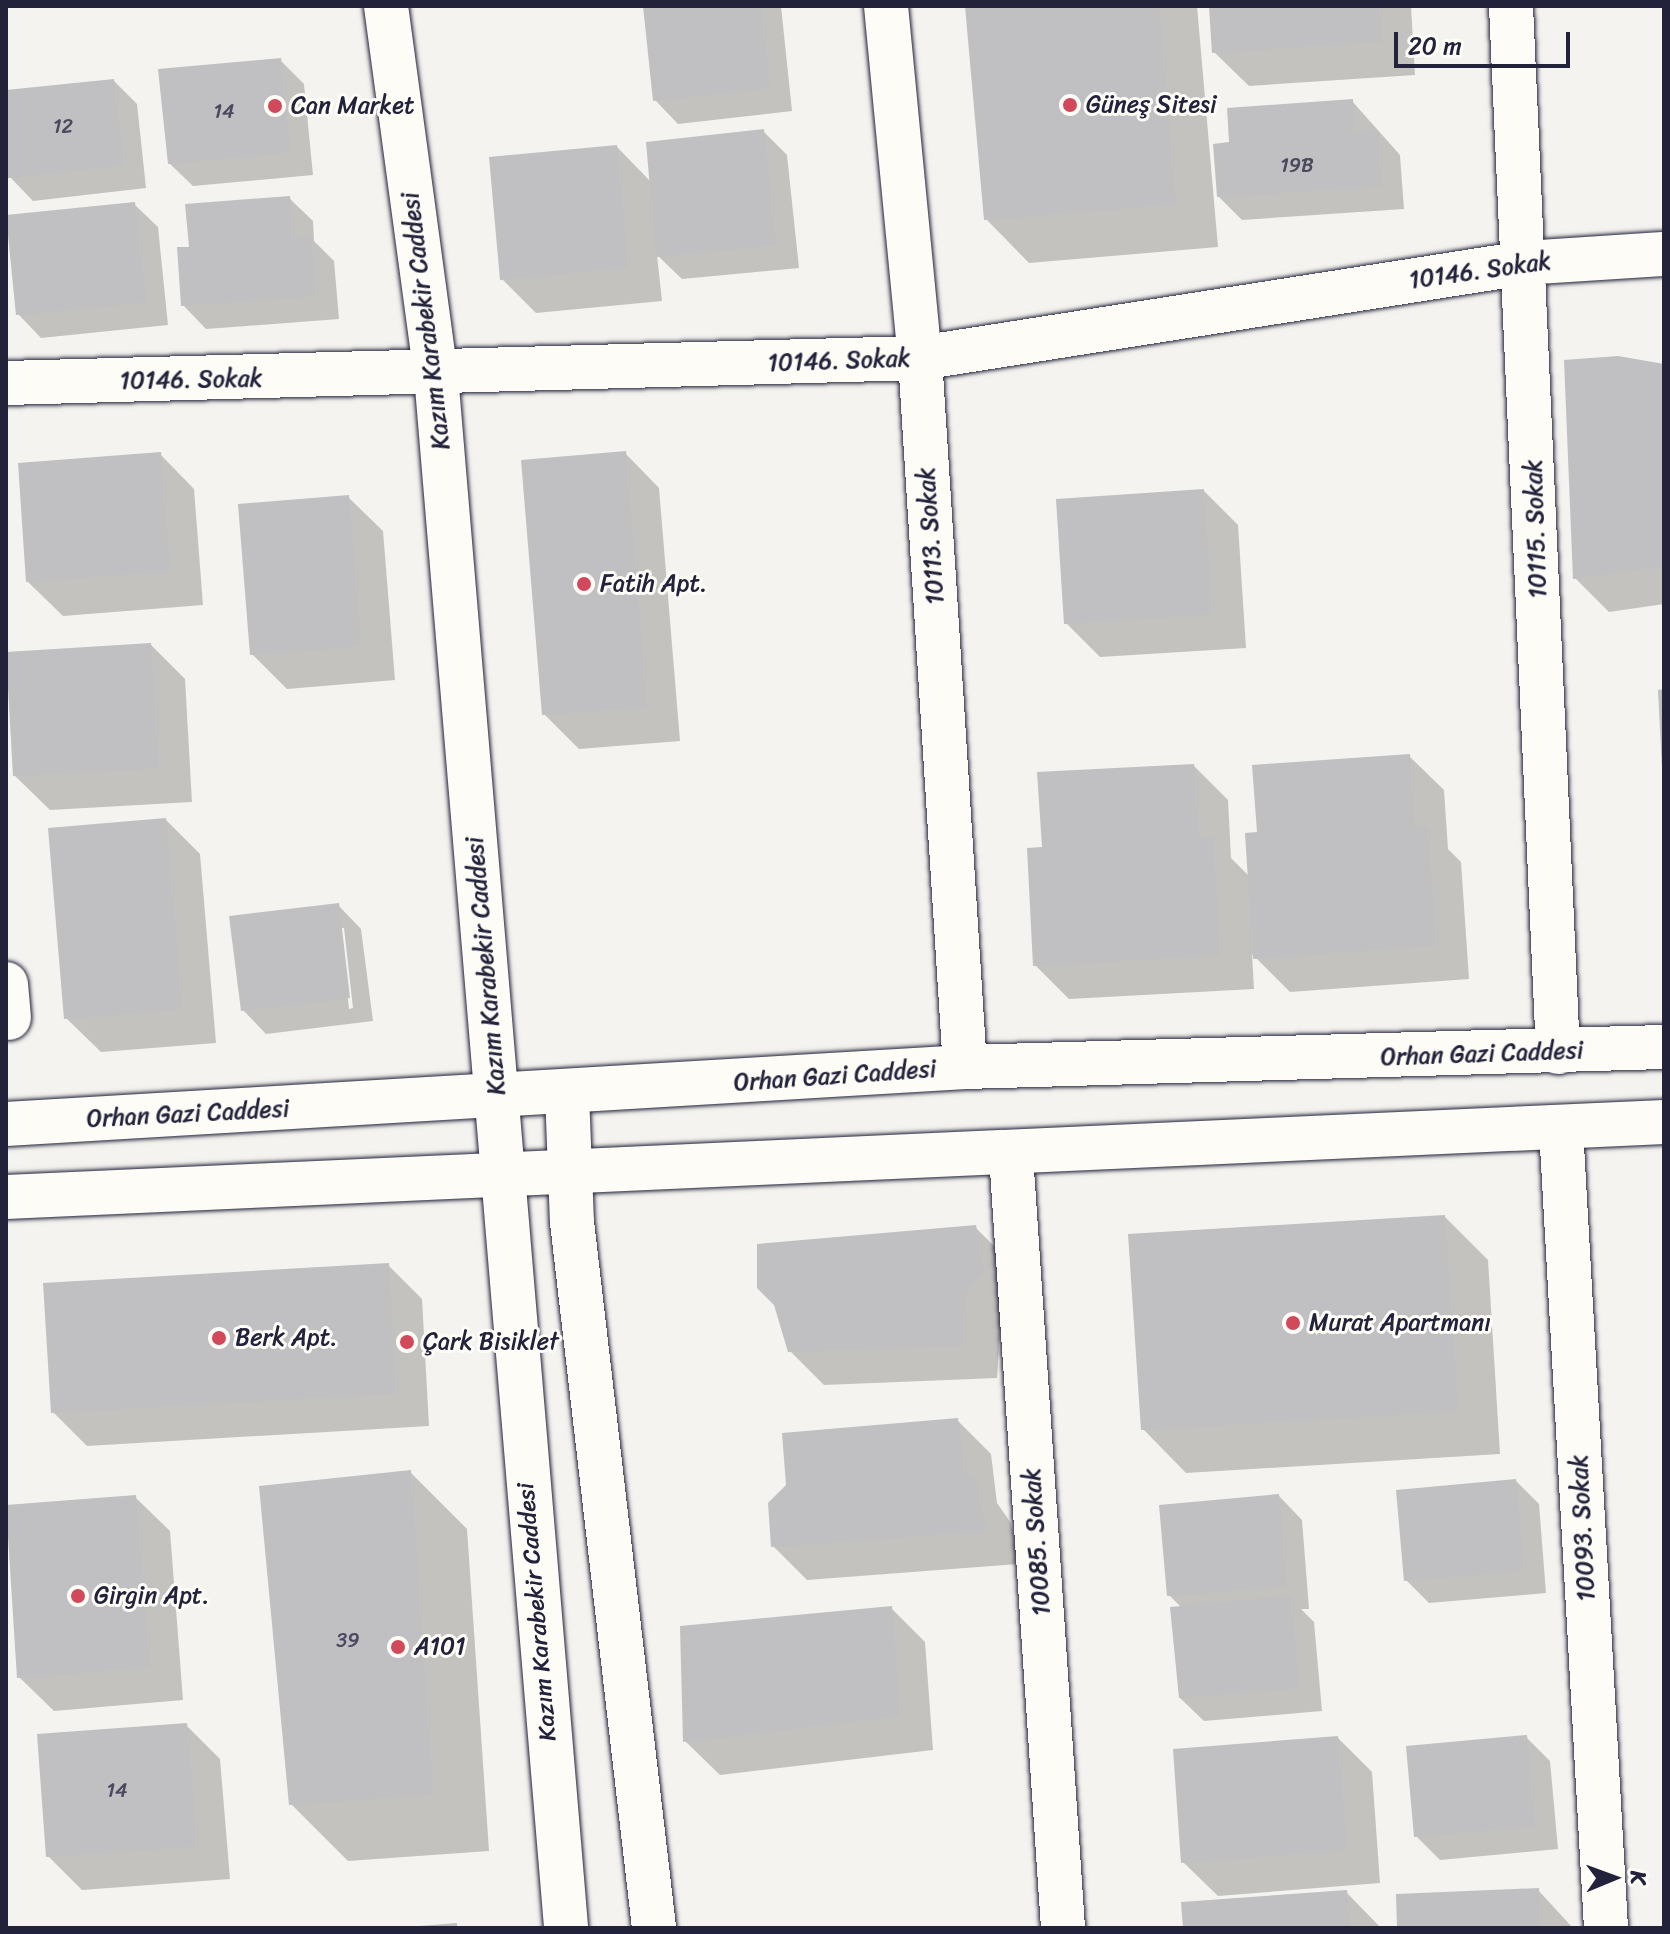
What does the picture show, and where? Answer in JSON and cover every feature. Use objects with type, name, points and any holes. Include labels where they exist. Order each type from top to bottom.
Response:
[{"type":"street","name":"Kazım Karabekir Caddesi","points":[[386,6],[436,375],[498,1098],[498,1179],[566,1928]]},
{"type":"street","name":"10113. Sokak","points":[[886,6],[920,358],[965,1067]]},
{"type":"street","name":"10115. Sokak","points":[[1511,6],[1558,1052]]},
{"type":"street","name":"10146. Sokak","points":[[6,383],[436,375],[920,358],[1524,263],[1664,254]]},
{"type":"street","name":"Orhan Gazi Caddesi","points":[[6,1124],[498,1098],[965,1067],[1664,1047]]},
{"type":"street","points":[[567,1093],[571,1175],[654,1928]]},
{"type":"street","points":[[6,1197],[498,1179],[1664,1122]]},
{"type":"street","name":"10093. Sokak","points":[[1561,1128],[1606,1928]]},
{"type":"street","name":"10085. Sokak","points":[[1011,1155],[1063,1928]]},
{"type":"building","points":[[643,6],[761,6],[770,88],[653,101]]},
{"type":"building","name":"Güneş Sitesi","points":[[965,6],[1159,6],[1176,204],[984,220]]},
{"type":"building","points":[[1209,6],[1380,6],[1382,41],[1212,53]]},
{"type":"building","points":[[281,58],[290,152],[168,164],[158,69]]},
{"type":"building","points":[[114,79],[124,165],[8,178],[6,90]]},
{"type":"building","points":[[1353,99],[1354,132],[1378,130],[1382,186],[1217,197],[1213,144],[1229,142],[1227,108]]},
{"type":"building","points":[[764,129],[776,245],[656,257],[646,142]]},
{"type":"building","points":[[617,145],[628,267],[500,280],[489,157]]},
{"type":"building","points":[[290,196],[293,238],[311,236],[316,296],[181,306],[177,247],[189,247],[185,204]]},
{"type":"building","points":[[135,202],[146,302],[16,315],[6,215]]},
{"type":"building","points":[[1618,356],[1664,364],[1664,566],[1573,579],[1564,360]]},
{"type":"building","name":"Fatih Apt.","points":[[626,451],[647,707],[542,715],[521,460]]},
{"type":"building","points":[[161,452],[170,571],[26,582],[18,463]]},
{"type":"building","points":[[1204,489],[1212,614],[1064,624],[1056,499]]},
{"type":"building","points":[[349,495],[361,646],[250,655],[238,504]]},
{"type":"building","points":[[151,643],[159,768],[13,776],[6,652]]},
{"type":"building","points":[[1664,689],[1664,767],[1662,768],[1658,690]]},
{"type":"building","points":[[1410,754],[1415,827],[1428,826],[1436,945],[1253,959],[1245,833],[1257,832],[1252,765]]},
{"type":"building","points":[[1194,764],[1199,838],[1213,837],[1220,955],[1033,966],[1027,848],[1042,847],[1037,772]]},
{"type":"building","points":[[166,818],[182,1009],[64,1019],[48,828]]},
{"type":"building","points":[[339,903],[350,998],[241,1011],[229,916]]},
{"type":"building","name":"Murat Apartmanı","points":[[1445,1215],[1458,1411],[1141,1430],[1128,1234]]},
{"type":"building","points":[[976,1225],[984,1271],[966,1294],[963,1345],[788,1352],[774,1305],[757,1288],[757,1244]]},
{"type":"building","name":"Berk Apt.","points":[[389,1263],[396,1393],[51,1413],[43,1283]]},
{"type":"building","points":[[958,1418],[964,1467],[978,1486],[986,1531],[771,1547],[768,1503],[786,1485],[782,1433]]},
{"type":"building","points":[[411,1470],[433,1794],[289,1805],[259,1486]]},
{"type":"building","points":[[1516,1479],[1524,1570],[1404,1581],[1396,1490]]},
{"type":"building","points":[[1279,1494],[1287,1586],[1167,1596],[1159,1505]]},
{"type":"building","name":"Girgin Apt.","points":[[136,1495],[150,1667],[17,1678],[6,1505]]},
{"type":"building","points":[[1291,1596],[1299,1688],[1179,1698],[1170,1607]]},
{"type":"building","points":[[892,1606],[900,1716],[683,1742],[680,1626]]},
{"type":"building","points":[[187,1723],[197,1846],[46,1857],[37,1734]]},
{"type":"building","points":[[1527,1735],[1535,1826],[1414,1837],[1406,1746]]},
{"type":"building","points":[[1338,1736],[1347,1850],[1181,1863],[1173,1749]]},
{"type":"building","points":[[1539,1888],[1541,1928],[1397,1928],[1396,1894]]},
{"type":"building","points":[[1347,1890],[1350,1928],[1183,1928],[1181,1902]]},
{"type":"building","points":[[457,1923],[457,1928],[419,1928],[419,1926]]},
{"type":"place","name":"Güneş Sitesi","points":[[1070,105]]},
{"type":"place","name":"Can Market","points":[[275,106]]},
{"type":"place","name":"Fatih Apt.","points":[[584,584]]},
{"type":"place","name":"Murat Apartmanı","points":[[1293,1323]]},
{"type":"place","name":"Berk Apt.","points":[[219,1338]]},
{"type":"place","name":"Çark Bisiklet","points":[[407,1342]]},
{"type":"place","name":"Girgin Apt.","points":[[78,1596]]},
{"type":"place","name":"A101","points":[[398,1647]]}]
